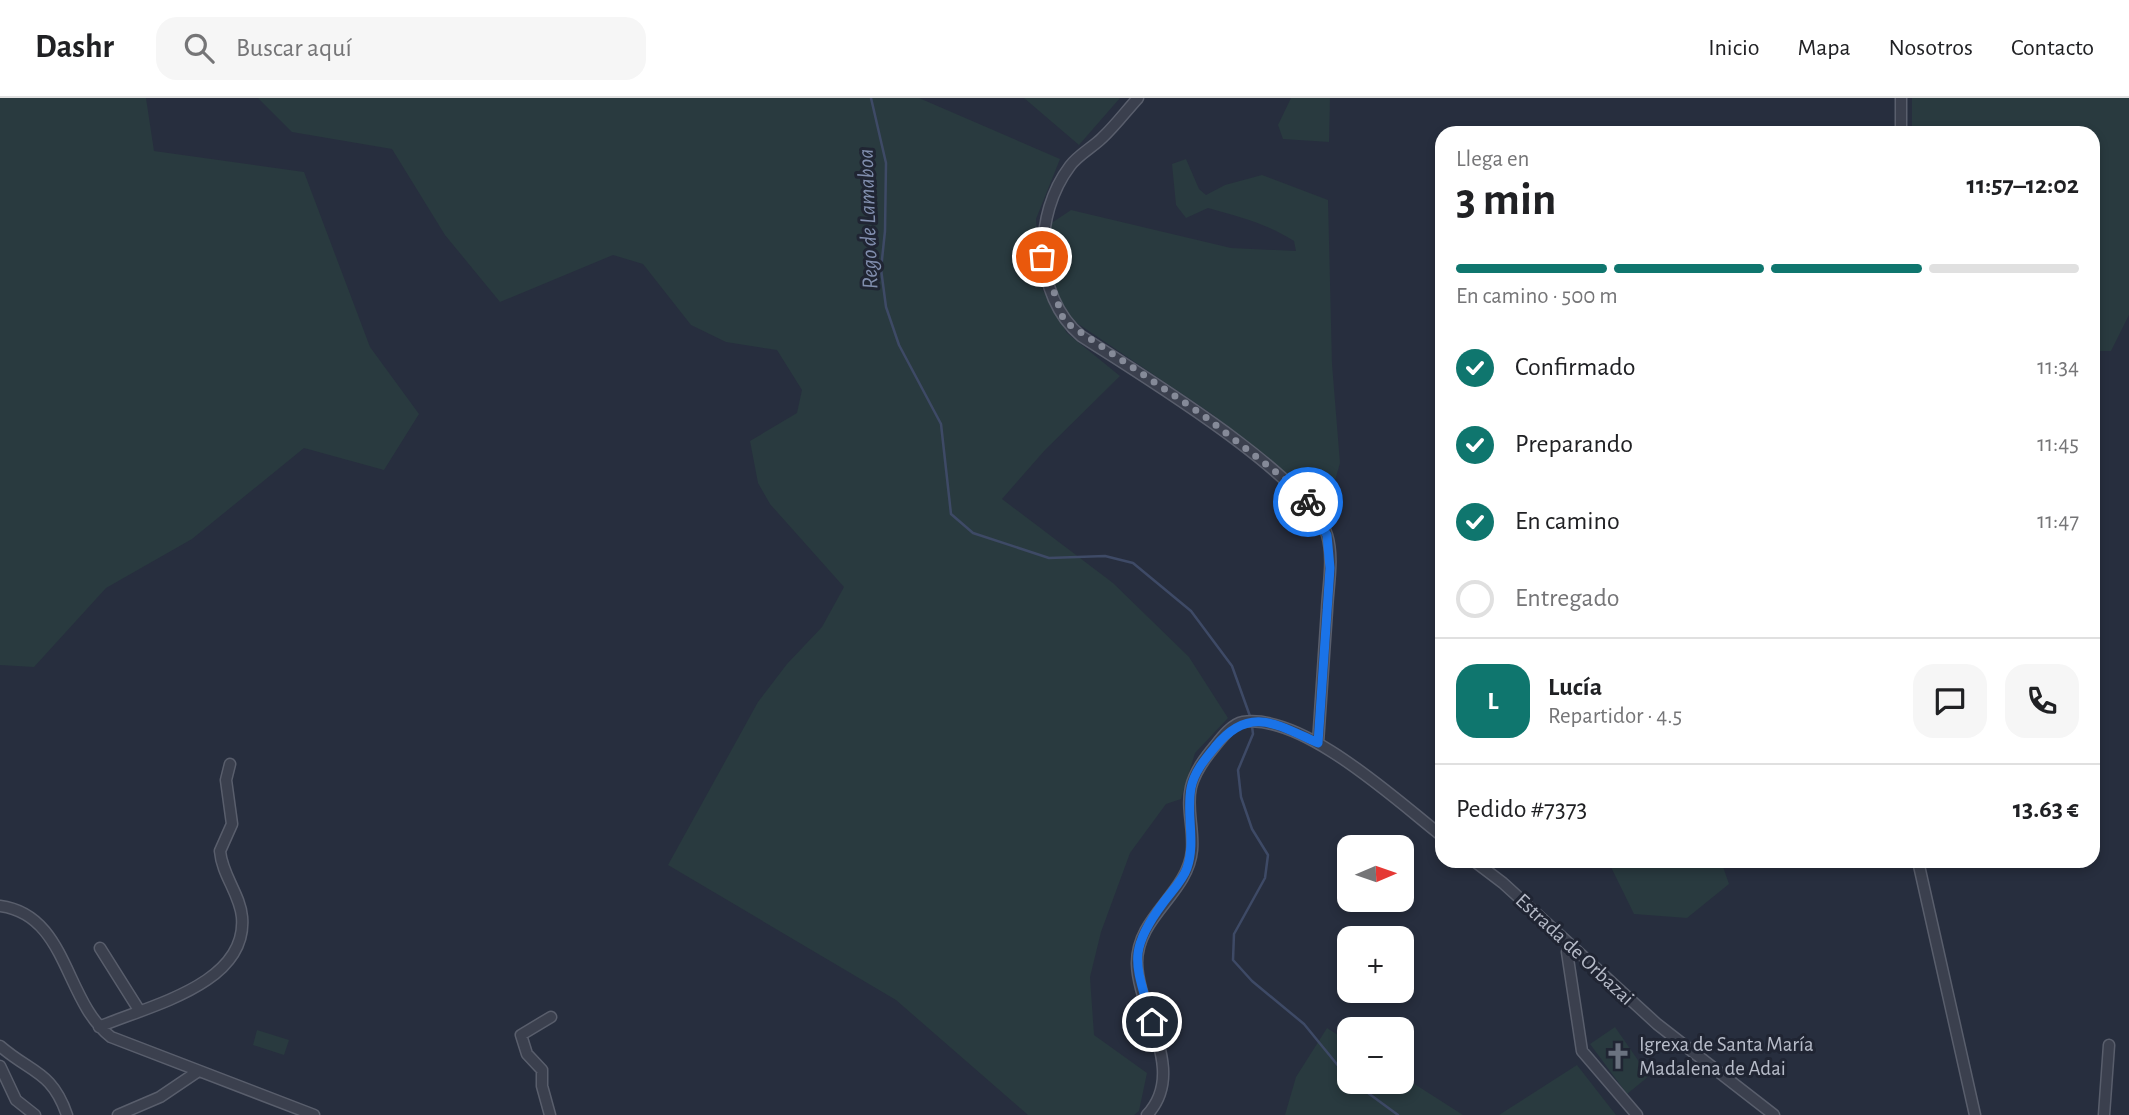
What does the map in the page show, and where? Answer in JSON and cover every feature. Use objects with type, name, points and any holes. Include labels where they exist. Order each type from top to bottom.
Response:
[{"type":"street","points":[[1138,98],[1103,138],[1070,165],[1050,205],[1042,257],[1050,289],[1064,321],[1203,415],[1286,480],[1312,506],[1327,535],[1330,568],[1318,743]]},
{"type":"street","points":[[1901,98],[1901,126]]},
{"type":"street","points":[[1147,1115],[1162,1089],[1163,1065],[1137,966],[1138,943],[1148,924],[1186,871],[1192,851],[1189,816],[1191,786],[1202,762],[1226,733],[1240,722],[1270,722],[1318,743],[1435,831]]},
{"type":"street","points":[[99,1027],[207,981],[232,958],[238,944],[242,914],[221,861],[220,851],[232,824],[226,780],[230,764]]},
{"type":"street","name":"Estrada de Orbazai","points":[[1482,868],[1657,1024],[1774,1115]]},
{"type":"street","points":[[1920,868],[1975,1115]]},
{"type":"street","points":[[0,906],[28,913],[47,931],[89,1016],[111,1037],[314,1115]]},
{"type":"street","points":[[1569,944],[1569,965],[1582,1051],[1637,1115]]},
{"type":"street","points":[[100,948],[139,1010]]},
{"type":"street","points":[[1569,965],[1580,954]]},
{"type":"street","points":[[550,1115],[542,1086],[542,1070],[527,1054],[520,1035],[551,1017]]},
{"type":"street","points":[[2104,1115],[2109,1045]]},
{"type":"street","points":[[0,1046],[45,1076],[67,1115]]},
{"type":"street","points":[[0,1066],[16,1100],[35,1115]]},
{"type":"street","points":[[118,1115],[160,1097],[197,1072]]},
{"type":"shaded area","points":[[0,98],[146,98],[154,151],[304,172],[370,347],[419,414],[384,470],[304,448],[192,539],[106,588],[34,667],[0,665]]},
{"type":"shaded area","points":[[258,98],[919,98],[1060,159],[1036,219],[1040,285],[1067,333],[1120,376],[1045,450],[1002,499],[1113,583],[1189,657],[1228,718],[1195,753],[1181,799],[1166,804],[1130,853],[1101,932],[1090,977],[1094,1035],[1147,1073],[1139,1111],[1134,1115],[1028,1115],[896,1000],[668,865],[758,702],[787,664],[822,627],[844,587],[770,504],[758,483],[750,441],[797,413],[802,390],[777,350],[726,342],[691,325],[643,264],[613,255],[500,302],[445,235],[392,149],[292,132]]},
{"type":"shaded area","points":[[1024,98],[1120,98],[1079,145]]},
{"type":"shaded area","points":[[1291,98],[1330,98],[1329,142],[1283,139],[1278,125]]},
{"type":"shaded area","points":[[1912,98],[2129,98],[2129,315],[2111,351],[2100,351],[2100,126],[1912,126]]},
{"type":"shaded area","points":[[1186,159],[1199,189],[1206,195],[1225,185],[1262,175],[1328,200],[1332,364],[1340,463],[1327,509],[1212,414],[1062,313],[1045,262],[1050,224],[1071,210],[1231,248],[1296,251],[1294,241],[1284,235],[1230,214],[1208,208],[1186,218],[1176,205],[1172,164]]},
{"type":"shaded area","points":[[1611,868],[1723,868],[1729,884],[1687,918],[1634,914]]},
{"type":"shaded area","points":[[1615,1027],[1649,1076],[1627,1094],[1590,1044]]},
{"type":"shaded area","points":[[1327,1028],[1337,1034],[1337,1094],[1414,1094],[1414,1084],[1463,1115],[1285,1115],[1296,1077]]},
{"type":"shaded area","points":[[257,1030],[289,1040],[284,1055],[253,1045]]},
{"type":"shaded area","points":[[1577,1065],[1616,1115],[1499,1115]]},
{"type":"waterway","name":"Rego de Lamaboa","points":[[871,98],[886,163],[885,231],[881,269],[886,307],[899,345],[941,424],[951,514],[973,533],[1049,558],[1105,556],[1133,563],[1191,611],[1232,666],[1251,719]]},
{"type":"waterway","name":"Rego de Lamaboa","points":[[1252,726],[1253,734],[1238,770],[1241,797],[1252,829],[1268,855],[1265,878],[1234,934],[1233,960],[1252,981],[1304,1024],[1337,1064]]},
{"type":"waterway","name":"Rego de Lamaboa","points":[[1369,1094],[1398,1115]]},
{"type":"way so far","points":[[1042,257],[1050,289],[1064,321],[1203,415],[1286,480],[1308,502]]},
{"type":"place","name":"Igrexa de Santa María Madalena de Adai","points":[[1618,1056]]},
{"type":"route","points":[[1152,1022],[1137,966],[1138,943],[1148,924],[1186,871],[1192,851],[1189,816],[1191,786],[1202,762],[1226,733],[1240,722],[1270,722],[1318,743],[1330,568],[1327,535],[1308,502]]}]
